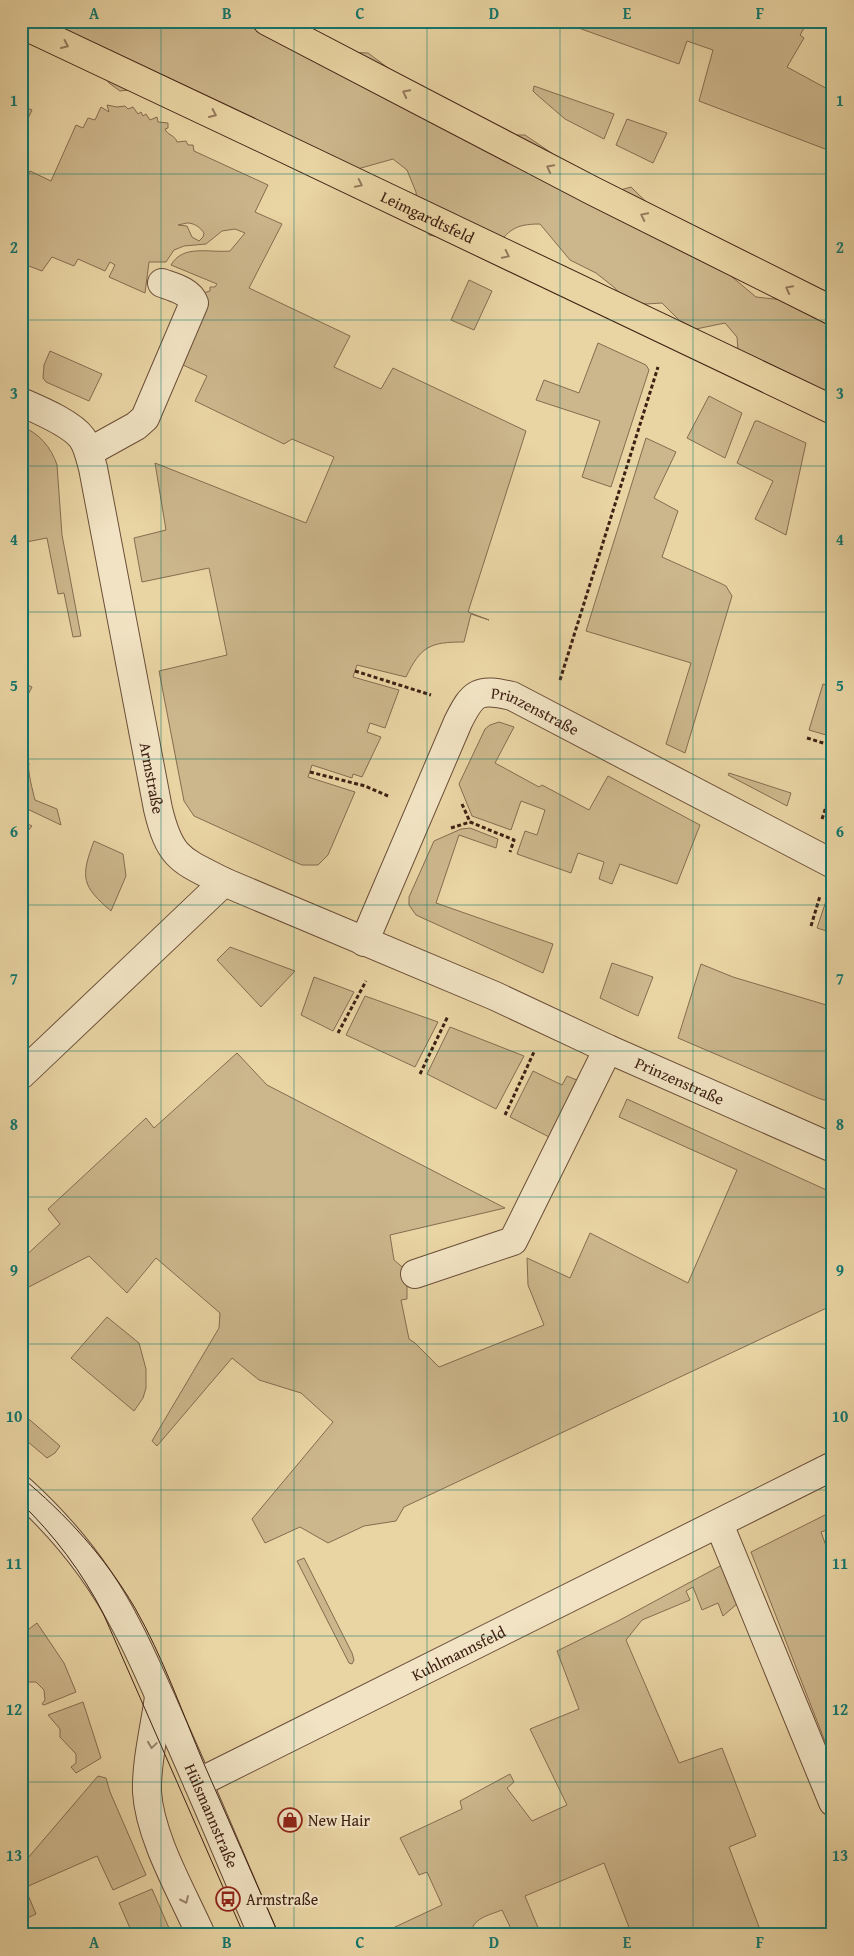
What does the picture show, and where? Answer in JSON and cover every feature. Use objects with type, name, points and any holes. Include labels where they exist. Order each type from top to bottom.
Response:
[{"type":"main road","points":[[266,21],[593,191],[833,311]]},
{"type":"main road","name":"Leimgardtsfeld","points":[[21,24],[669,334],[833,410]]},
{"type":"street","points":[[89,452],[141,423],[164,376],[194,303],[193,299],[185,292],[162,283]]},
{"type":"street","name":"Armstraße","points":[[21,402],[70,427],[82,438],[89,452],[163,831],[173,850],[180,857],[224,882]]},
{"type":"street","name":"Prinzenstraße","points":[[373,946],[420,809],[465,708],[473,697],[480,694],[497,692],[512,696],[833,864]]},
{"type":"street","points":[[21,1076],[224,882]]},
{"type":"street","name":"Prinzenstraße","points":[[224,882],[495,996],[608,1049],[833,1148]]},
{"type":"street","points":[[415,1274],[513,1242],[608,1049]]},
{"type":"street","name":"Kuhlmannsfeld","points":[[198,1782],[833,1466]]},
{"type":"street","name":"Hülsmannstraße","points":[[21,1490],[57,1524],[96,1575],[127,1627],[198,1782],[263,1935]]},
{"type":"street","points":[[718,1524],[833,1802]]},
{"type":"street","points":[[159,1697],[149,1766],[147,1790],[149,1807],[153,1828],[201,1935]]},
{"type":"path","points":[[549,714],[669,334]]},
{"type":"path","points":[[355,671],[404,685],[465,708]]},
{"type":"path","points":[[826,677],[833,679]]},
{"type":"path","points":[[807,738],[833,746]]},
{"type":"path","points":[[310,772],[365,786],[420,809]]},
{"type":"path","points":[[435,774],[454,784],[470,822],[514,840],[510,852]]},
{"type":"path","points":[[338,1034],[373,946]]},
{"type":"path","points":[[420,1074],[463,984]]},
{"type":"path","points":[[504,1115],[549,1022]]},
{"type":"shaded area","points":[[21,21],[261,21],[346,52],[368,53],[395,73],[509,135],[525,135],[553,154],[568,173],[613,192],[631,187],[669,224],[756,297],[820,304],[833,325],[833,387],[820,394],[738,350],[737,337],[725,323],[696,329],[679,320],[662,303],[646,304],[625,301],[615,288],[596,273],[570,260],[540,224],[524,225],[513,229],[494,248],[429,235],[417,206],[416,192],[407,170],[393,159],[354,170],[154,87],[120,91],[109,83],[94,60],[66,59],[30,44],[21,33]]},
{"type":"shaded area","points":[[559,21],[803,21],[807,23],[800,35],[804,38],[787,67],[833,92],[833,152],[699,101],[713,50],[687,41],[679,64]]},
{"type":"shaded area","points":[[534,86],[614,114],[604,139],[565,119],[533,91]]},
{"type":"shaded area","points":[[107,105],[125,106],[128,109],[133,107],[138,114],[141,112],[143,116],[146,114],[150,120],[157,117],[158,122],[168,123],[168,128],[165,129],[177,142],[186,141],[188,145],[193,145],[194,151],[268,185],[255,212],[282,224],[249,288],[350,336],[334,367],[381,389],[393,368],[526,431],[468,612],[489,620],[471,614],[464,642],[443,643],[428,648],[417,658],[406,677],[357,665],[353,677],[399,690],[385,728],[370,723],[367,732],[381,737],[362,777],[353,774],[352,778],[312,765],[308,777],[355,792],[328,855],[318,865],[302,865],[194,816],[184,801],[159,671],[227,655],[209,568],[142,582],[134,538],[166,530],[155,463],[306,523],[334,457],[292,439],[284,444],[195,401],[207,376],[183,365],[181,361],[200,318],[203,317],[203,293],[210,291],[210,287],[215,287],[217,284],[171,265],[176,258],[189,252],[230,251],[245,233],[235,229],[222,231],[206,244],[184,246],[174,250],[166,262],[149,262],[145,293],[109,277],[115,265],[110,262],[105,271],[78,259],[74,266],[52,257],[42,271],[21,263],[21,172],[28,175],[30,171],[51,181],[76,125],[83,128],[88,118],[95,120],[101,107],[109,112]],"holes":[[[190,223],[197,226],[204,233],[199,241],[192,237],[187,226],[178,225]]]},
{"type":"shaded area","points":[[22,106],[32,110],[21,133],[21,108]]},
{"type":"shaded area","points":[[627,119],[667,133],[653,163],[616,145]]},
{"type":"shaded area","points":[[469,280],[492,291],[474,330],[451,320]]},
{"type":"shaded area","points":[[598,343],[646,365],[649,370],[611,487],[582,477],[600,421],[536,400],[544,380],[579,393]]},
{"type":"shaded area","points":[[50,351],[102,374],[89,401],[46,382],[43,378],[44,365]]},
{"type":"shaded area","points":[[709,396],[742,413],[725,458],[687,438]]},
{"type":"shaded area","points":[[755,421],[806,443],[786,535],[755,519],[773,481],[737,463]]},
{"type":"shaded area","points":[[21,426],[44,441],[57,465],[62,535],[81,636],[73,637],[64,593],[58,594],[47,538],[21,543]]},
{"type":"shaded area","points":[[646,438],[676,452],[654,498],[678,511],[662,557],[726,586],[732,596],[685,753],[666,744],[691,663],[586,631]]},
{"type":"shaded area","points":[[21,682],[32,687],[21,708]]},
{"type":"shaded area","points":[[823,684],[833,687],[833,737],[809,730]]},
{"type":"shaded area","points":[[499,722],[514,727],[495,763],[539,787],[542,785],[589,810],[608,776],[700,825],[677,884],[620,864],[612,884],[599,879],[604,862],[578,853],[571,873],[517,854],[525,831],[537,835],[545,810],[521,801],[511,830],[472,816],[459,784],[485,729]]},
{"type":"shaded area","points":[[21,757],[29,763],[29,776],[35,800],[57,809],[61,825],[21,806]]},
{"type":"shaded area","points":[[729,773],[791,793],[787,806],[728,775]]},
{"type":"shaded area","points":[[21,821],[32,826],[21,840]]},
{"type":"shaded area","points":[[470,828],[498,839],[496,848],[459,835],[436,903],[553,944],[543,973],[416,915],[409,905],[409,897],[434,841],[461,829]]},
{"type":"shaded area","points":[[94,841],[123,854],[126,876],[111,911],[94,895],[86,880],[87,864]]},
{"type":"shaded area","points":[[829,892],[833,895],[833,933],[817,928]]},
{"type":"shaded area","points":[[230,947],[295,971],[261,1007],[217,960]]},
{"type":"shaded area","points":[[612,963],[653,977],[638,1016],[600,998]]},
{"type":"shaded area","points":[[701,964],[733,977],[833,1007],[833,1099],[824,1100],[818,1098],[678,1038]]},
{"type":"shaded area","points":[[314,977],[354,992],[333,1031],[301,1015]]},
{"type":"shaded area","points":[[365,996],[438,1022],[415,1067],[346,1035]]},
{"type":"shaded area","points":[[450,1027],[524,1056],[496,1109],[427,1074]]},
{"type":"shaded area","points":[[237,1053],[267,1085],[505,1208],[390,1235],[394,1260],[407,1271],[407,1299],[401,1300],[409,1339],[439,1367],[544,1325],[528,1285],[527,1258],[570,1278],[590,1233],[688,1283],[737,1170],[619,1117],[627,1099],[833,1193],[833,1305],[404,1507],[396,1521],[364,1526],[328,1543],[300,1527],[265,1543],[252,1519],[333,1422],[301,1393],[259,1380],[232,1358],[157,1446],[152,1441],[219,1328],[220,1313],[156,1258],[127,1293],[89,1256],[21,1291],[21,1260],[60,1224],[48,1209],[146,1118],[154,1128]]},
{"type":"shaded area","points":[[533,1071],[562,1085],[567,1076],[584,1083],[551,1138],[510,1117]]},
{"type":"shaded area","points":[[107,1317],[139,1343],[146,1369],[146,1388],[143,1398],[134,1411],[71,1358]]},
{"type":"shaded area","points":[[23,1414],[60,1446],[55,1453],[47,1458],[21,1436]]},
{"type":"shaded area","points":[[829,1513],[833,1528],[821,1532],[833,1565],[833,1762],[751,1552]]},
{"type":"shaded area","points":[[304,1558],[352,1653],[354,1660],[352,1664],[349,1663],[297,1561]]},
{"type":"shaded area","points":[[722,1565],[738,1603],[723,1616],[718,1603],[702,1610],[693,1587],[686,1591],[690,1600],[642,1620],[626,1640],[679,1763],[722,1748],[756,1836],[729,1847],[762,1935],[632,1935],[604,1863],[525,1896],[539,1930],[529,1935],[514,1935],[502,1910],[478,1921],[472,1929],[471,1935],[378,1935],[442,1905],[427,1872],[419,1875],[400,1838],[462,1809],[460,1801],[510,1774],[514,1782],[507,1788],[532,1821],[567,1805],[530,1729],[579,1709],[557,1651],[618,1621]]},
{"type":"shaded area","points":[[37,1623],[64,1663],[76,1692],[44,1705],[42,1704],[45,1700],[44,1690],[36,1682],[25,1682],[21,1678],[21,1635]]},
{"type":"shaded area","points":[[83,1702],[101,1758],[76,1773],[71,1767],[76,1763],[76,1754],[60,1737],[60,1729],[48,1715]]},
{"type":"shaded area","points":[[98,1776],[106,1778],[110,1792],[146,1875],[113,1890],[97,1856],[33,1884],[25,1888],[36,1914],[23,1920],[30,1935],[21,1935],[21,1866]]},
{"type":"shaded area","points":[[152,1889],[172,1935],[133,1935],[119,1903]]},
{"type":"tram line","points":[[21,1477],[54,1506],[84,1537],[111,1571],[135,1608],[163,1665],[279,1935]]},
{"type":"tram line","points":[[21,1503],[45,1528],[66,1555],[86,1583],[103,1613],[244,1935]]},
{"type":"place","name":"New Hair","points":[[290,1820]]},
{"type":"place","name":"Armstraße","points":[[228,1899]]}]
